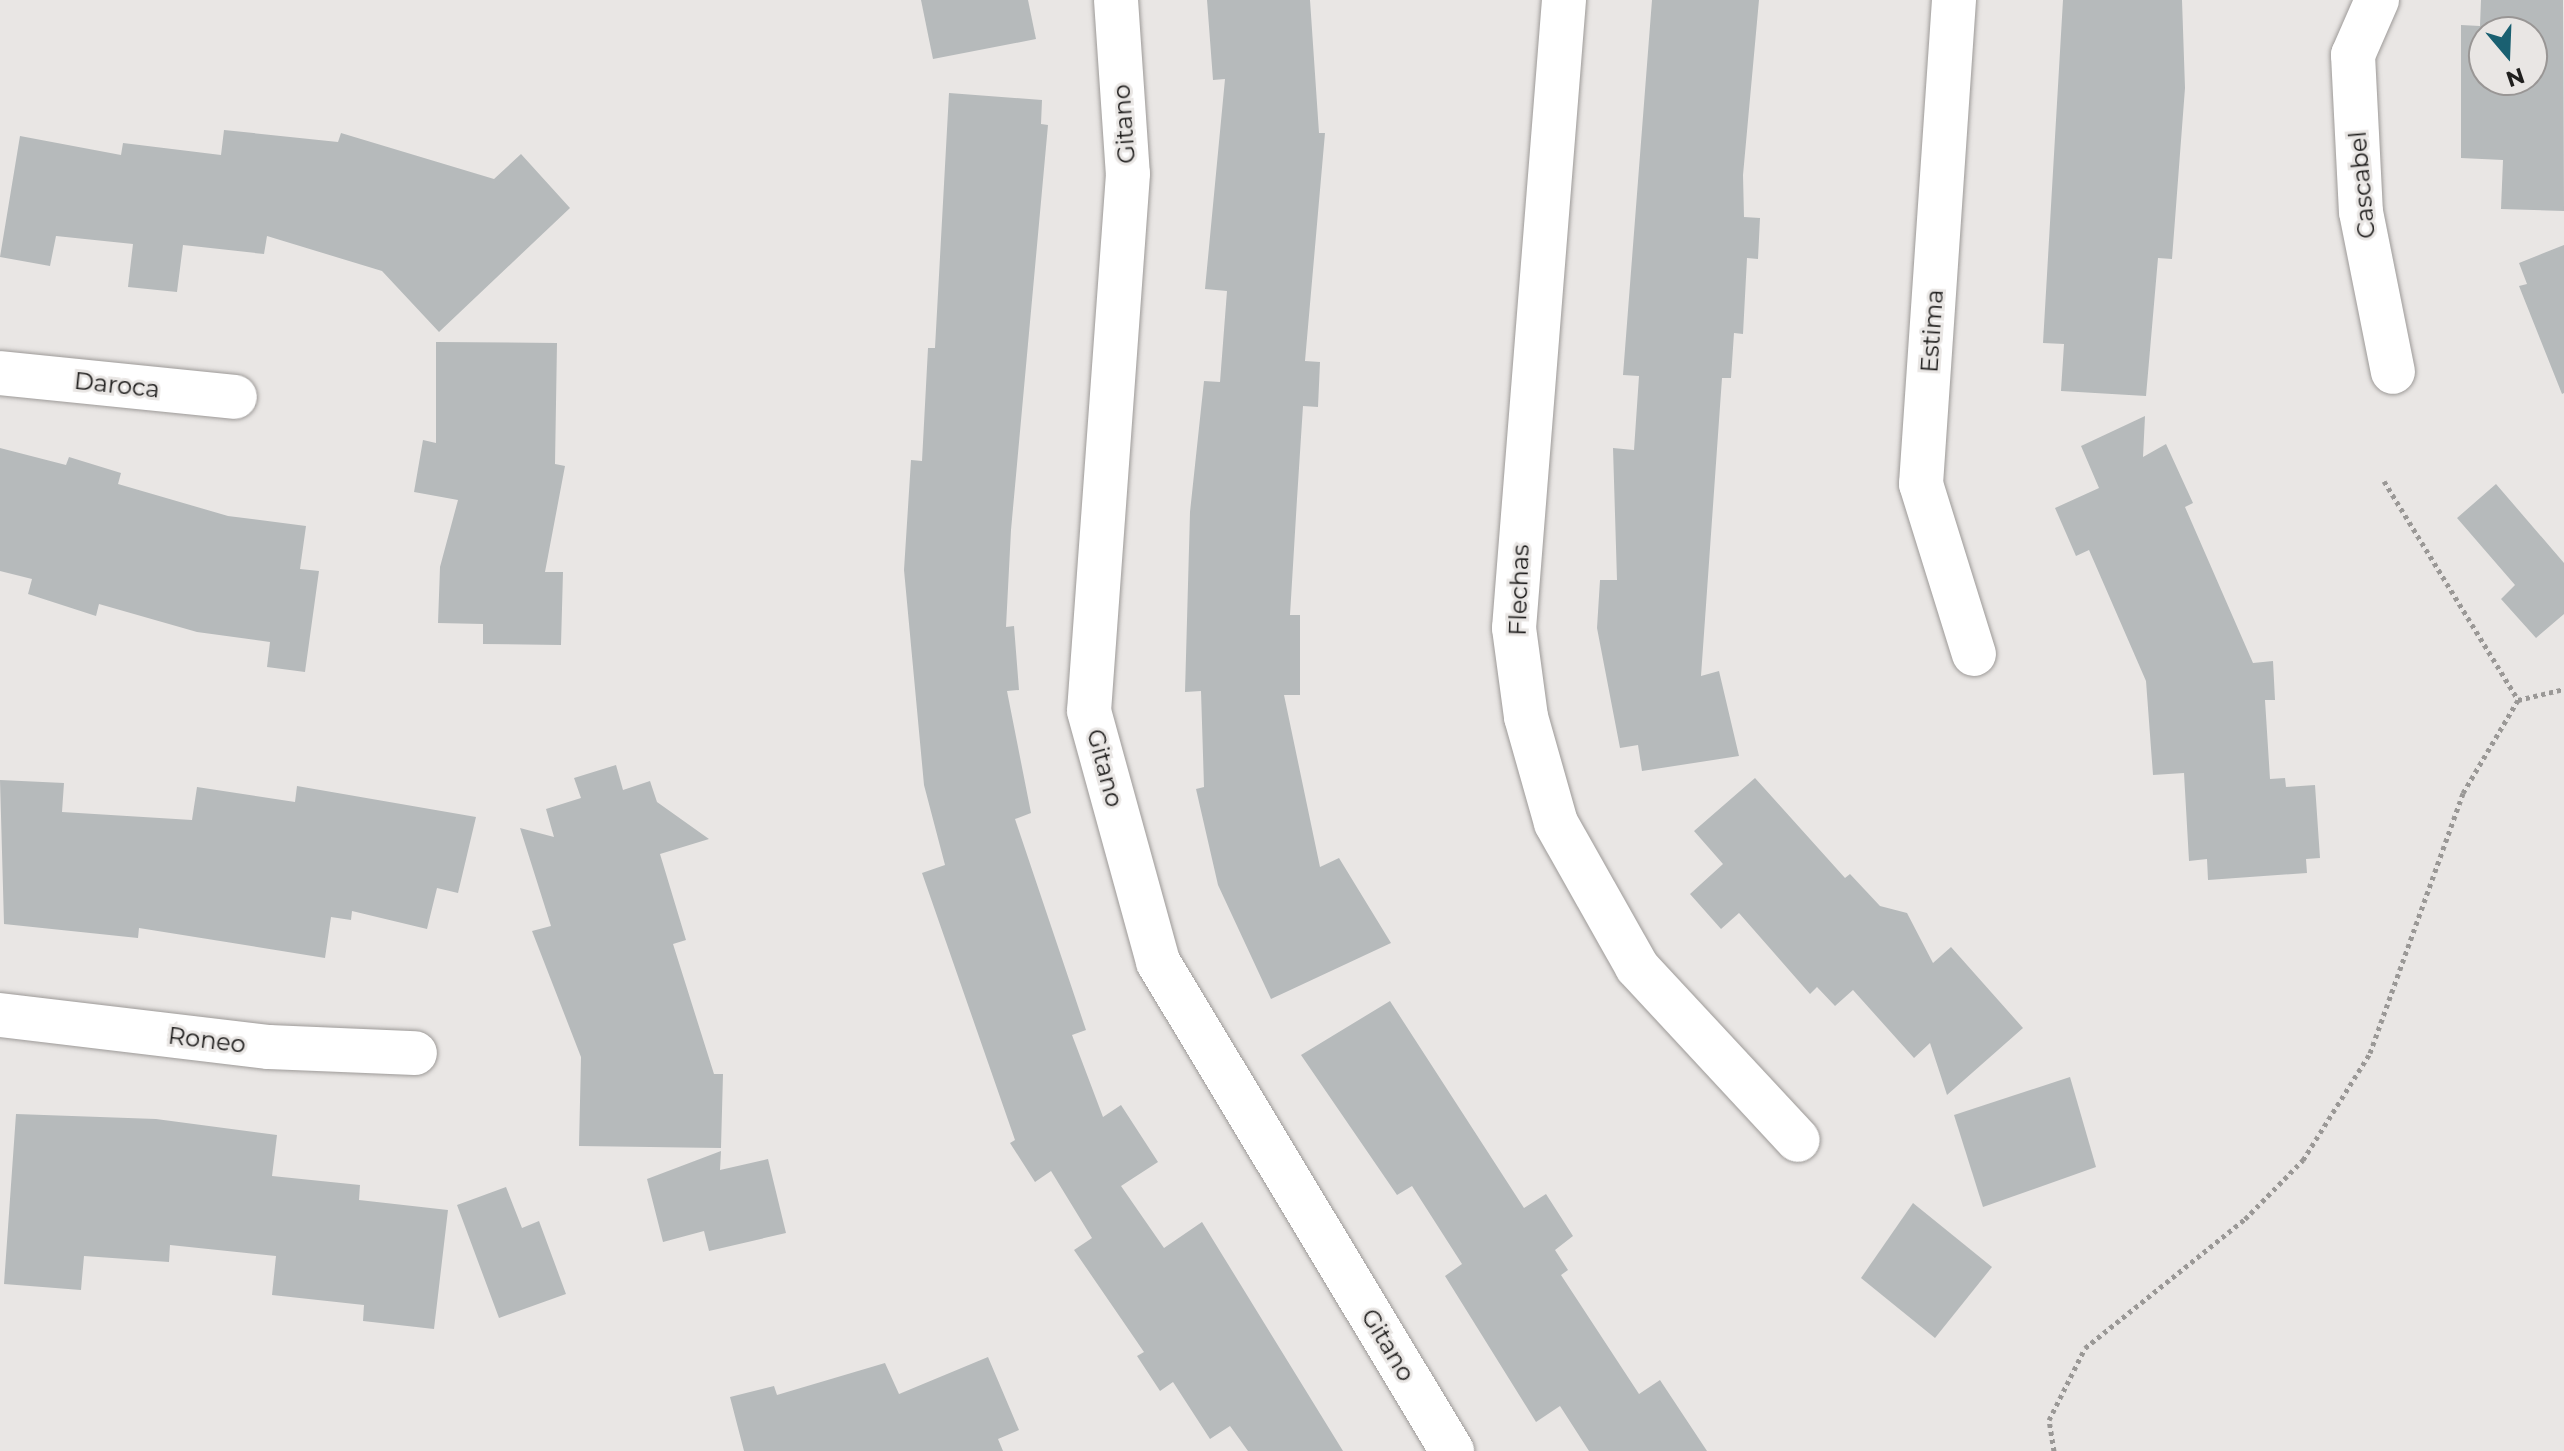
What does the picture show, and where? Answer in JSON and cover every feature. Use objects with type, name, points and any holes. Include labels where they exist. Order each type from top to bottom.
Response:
[{"type":"street","name":"Gitano","points":[[1116,0],[1128,174],[1089,711],[1158,962],[1452,1451]]},
{"type":"street","name":"Flechas","points":[[1564,0],[1514,628],[1526,717],[1556,823],[1637,967],[1798,1140]]},
{"type":"street","name":"Estima","points":[[1954,0],[1921,484],[1974,654]]},
{"type":"street","name":"Cascabel","points":[[2377,0],[2353,55],[2361,212],[2393,372]]},
{"type":"street","name":"Daroca","points":[[0,373],[235,397]]},
{"type":"street","name":"Roneo","points":[[0,1015],[269,1047],[415,1053]]},
{"type":"path","points":[[2384,481],[2518,700]]},
{"type":"path","points":[[2054,1451],[2049,1420],[2085,1348],[2245,1219],[2303,1160],[2362,1067],[2438,878],[2463,793],[2518,700],[2564,689]]},
{"type":"building","points":[[921,0],[1028,0],[1036,39],[933,59]]},
{"type":"building","points":[[1207,0],[1310,0],[1319,133],[1325,133],[1305,361],[1320,362],[1318,407],[1303,406],[1290,615],[1300,615],[1300,695],[1284,695],[1320,867],[1339,858],[1391,943],[1271,999],[1218,885],[1196,789],[1204,787],[1201,691],[1185,692],[1190,512],[1204,381],[1220,382],[1227,291],[1205,289],[1225,79],[1213,80]]},
{"type":"building","points":[[1652,0],[1759,0],[1743,175],[1744,217],[1760,218],[1758,259],[1747,258],[1743,334],[1734,333],[1731,378],[1722,378],[1701,676],[1719,671],[1739,756],[1642,771],[1638,745],[1620,748],[1597,628],[1600,580],[1617,580],[1613,448],[1634,450],[1639,376],[1623,375]]},
{"type":"building","points":[[2063,0],[2182,0],[2185,88],[2172,259],[2158,258],[2146,396],[2061,391],[2064,344],[2043,343]]},
{"type":"building","points":[[2481,0],[2563,0],[2564,211],[2501,209],[2503,160],[2461,158],[2461,25],[2468,25],[2468,96],[2548,96],[2548,16],[2480,16]]},
{"type":"building","points":[[949,93],[1042,100],[1041,124],[1048,125],[1011,530],[1006,627],[1014,626],[1019,690],[1007,691],[1031,813],[1015,819],[1086,1030],[1072,1035],[1103,1117],[1121,1105],[1158,1162],[1121,1186],[1164,1248],[1202,1222],[1343,1451],[1248,1451],[1230,1426],[1210,1439],[1173,1382],[1160,1391],[1137,1356],[1144,1352],[1074,1250],[1092,1238],[1051,1171],[1035,1182],[1010,1143],[1015,1140],[922,873],[945,865],[924,785],[904,570],[911,460],[922,461],[928,348],[935,348]]},
{"type":"building","points":[[224,130],[338,142],[341,133],[494,179],[521,154],[570,208],[439,332],[382,271],[267,236],[264,254],[183,245],[177,292],[128,287],[133,244],[56,236],[50,266],[0,257],[20,136],[121,155],[123,143],[221,155]]},
{"type":"building","points":[[2564,245],[2562,394],[2519,286],[2527,284],[2519,263]]},
{"type":"building","points":[[436,342],[557,343],[555,464],[565,466],[545,572],[563,572],[561,645],[483,644],[483,624],[438,623],[440,567],[458,500],[414,492],[423,440],[436,443]]},
{"type":"building","points":[[2145,416],[2143,457],[2166,444],[2193,503],[2185,507],[2253,663],[2273,661],[2275,700],[2265,700],[2270,779],[2285,778],[2286,787],[2315,785],[2320,858],[2306,859],[2307,873],[2208,880],[2207,859],[2189,861],[2184,773],[2153,775],[2146,681],[2089,550],[2076,556],[2055,508],[2099,488],[2081,446]]},
{"type":"building","points":[[0,448],[66,465],[69,457],[121,473],[118,484],[228,516],[306,526],[300,569],[319,571],[305,672],[267,667],[270,642],[197,632],[99,604],[96,616],[28,594],[32,579],[0,571]]},
{"type":"building","points":[[2496,484],[2564,563],[2564,614],[2536,638],[2501,599],[2515,585],[2457,518]]},
{"type":"building","points":[[616,765],[623,790],[650,781],[657,802],[709,839],[660,854],[686,940],[673,944],[714,1074],[723,1074],[721,1148],[579,1146],[581,1057],[532,931],[551,926],[520,828],[554,837],[546,809],[581,798],[574,778]]},
{"type":"building","points":[[1755,778],[1845,878],[1850,874],[1880,906],[1907,913],[1933,963],[1951,947],[2023,1028],[1947,1095],[1930,1043],[1914,1058],[1853,990],[1835,1006],[1817,987],[1810,994],[1739,913],[1721,929],[1690,894],[1723,864],[1694,831]]},
{"type":"building","points":[[0,780],[64,783],[62,812],[192,820],[197,787],[295,802],[297,786],[476,817],[458,893],[437,888],[427,929],[352,911],[351,920],[331,917],[325,958],[139,928],[138,938],[4,924]]},
{"type":"building","points":[[1390,1001],[1524,1208],[1546,1194],[1573,1236],[1555,1250],[1568,1270],[1561,1275],[1639,1394],[1660,1380],[1707,1451],[1589,1451],[1560,1406],[1536,1422],[1445,1276],[1462,1264],[1412,1186],[1397,1195],[1301,1055]]},
{"type":"building","points":[[2070,1077],[2096,1167],[1983,1207],[1954,1115]]},
{"type":"building","points":[[16,1114],[156,1119],[277,1135],[272,1176],[360,1185],[359,1200],[448,1210],[434,1329],[363,1321],[364,1305],[272,1295],[276,1256],[170,1245],[169,1262],[84,1256],[81,1290],[4,1284]]},
{"type":"building","points":[[721,1151],[720,1170],[768,1159],[786,1233],[709,1251],[704,1231],[663,1242],[647,1179]]},
{"type":"building","points":[[506,1187],[522,1228],[539,1221],[566,1294],[499,1318],[457,1205]]},
{"type":"building","points":[[1913,1203],[1992,1267],[1935,1338],[1861,1278]]},
{"type":"building","points":[[988,1357],[1019,1430],[998,1439],[1003,1451],[744,1451],[730,1397],[774,1386],[777,1395],[885,1363],[899,1394]]}]
